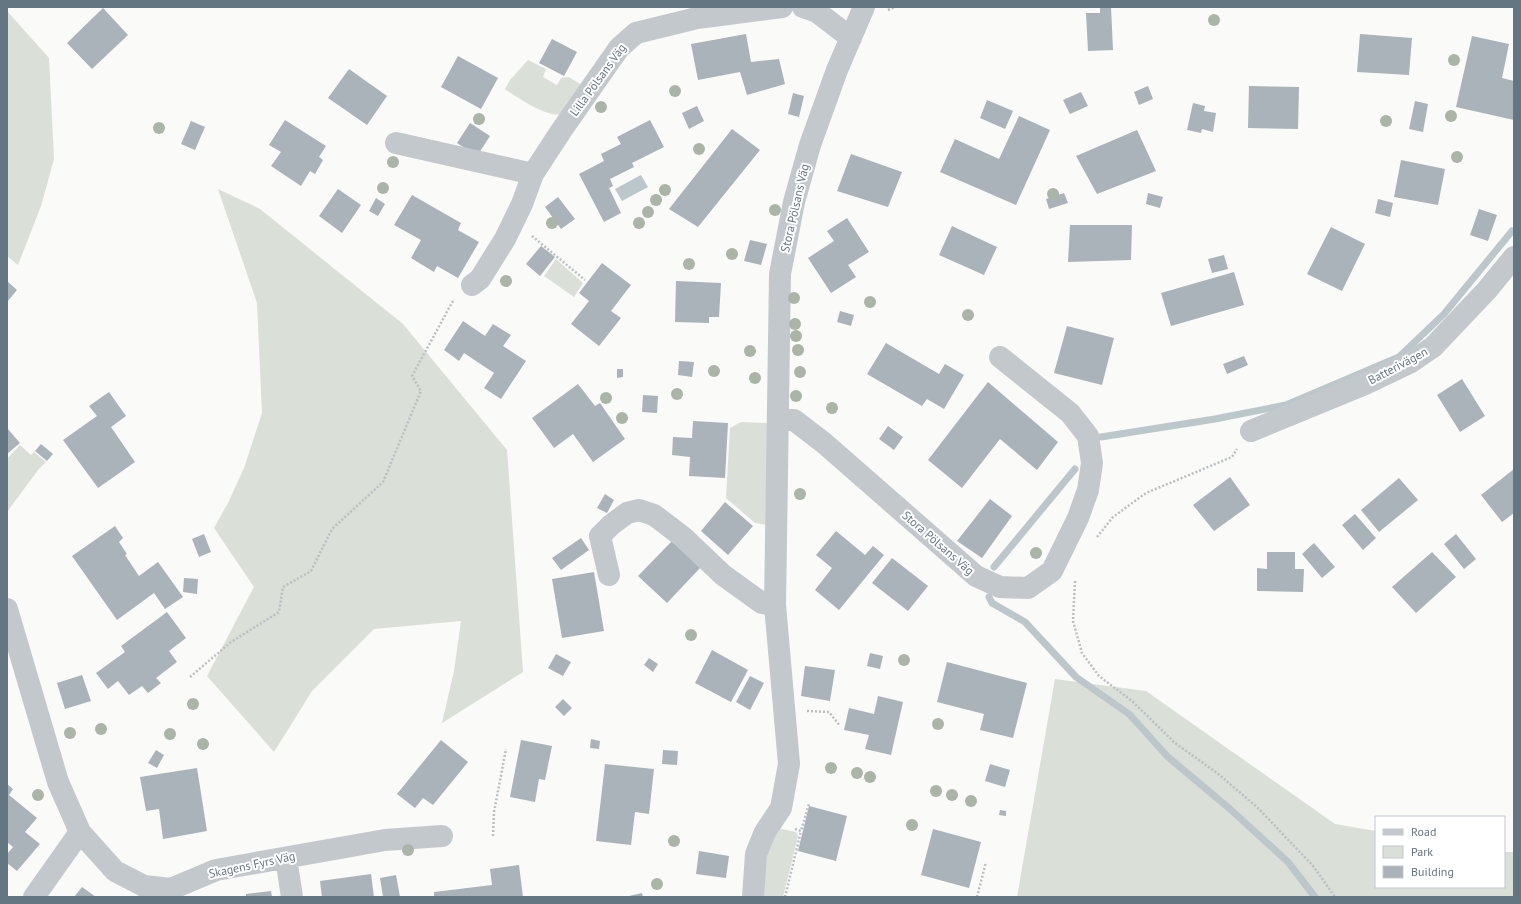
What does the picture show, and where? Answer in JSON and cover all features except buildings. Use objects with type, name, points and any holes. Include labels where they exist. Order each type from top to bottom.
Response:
[{"type":"street","name":"Lilla Pölsans Väg","points":[[472,285],[480,279],[505,239],[533,174],[619,48],[636,33],[697,18],[782,7]]},
{"type":"street","points":[[803,7],[817,12],[852,38]]},
{"type":"street","name":"Stora Pölsans Väg","points":[[753,897],[756,854],[765,832],[781,808],[789,764],[775,605],[780,274],[791,216],[810,145],[837,70],[864,7]]},
{"type":"street","points":[[396,143],[533,174]]},
{"type":"street","name":"Batterivägen","points":[[1251,430],[1365,384],[1411,362],[1432,347],[1487,290],[1514,256]]},
{"type":"street","name":"Stora Pölsans Väg","points":[[778,420],[794,420],[824,443],[976,576],[1000,587],[1028,588],[1052,571],[1078,518],[1088,490],[1092,463],[1088,436],[1070,413],[1000,357]]},
{"type":"street","points":[[609,575],[600,536],[611,525],[627,513],[639,510],[654,514],[683,537],[723,575],[762,603],[775,605]]},
{"type":"street","name":"Skagens Fyrs Väg","points":[[7,609],[58,782],[80,832],[115,871],[144,886],[171,889],[216,870],[385,840],[442,836]]},
{"type":"street","points":[[34,897],[80,832]]},
{"type":"street","points":[[286,858],[292,897]]},
{"type":"path","points":[[512,224],[528,233],[585,280]]},
{"type":"path","points":[[190,677],[232,642],[279,612],[283,587],[311,571],[332,529],[383,482],[421,391],[412,376],[456,295],[472,285]]},
{"type":"path","points":[[1094,541],[1113,517],[1146,493],[1232,457],[1251,430]]},
{"type":"path","points":[[1076,580],[1073,621],[1082,653],[1099,676],[1132,701],[1175,743],[1217,773],[1258,808],[1314,867],[1335,897]]},
{"type":"path","points":[[785,709],[829,712],[840,726]]},
{"type":"path","points":[[493,836],[494,812],[506,749]]},
{"type":"path","points":[[785,897],[801,831]]},
{"type":"path","points":[[977,897],[986,862]]},
{"type":"green space","points":[[7,11],[49,58],[54,159],[41,206],[18,265],[7,256]]},
{"type":"green space","points":[[528,60],[546,69],[543,77],[557,85],[561,78],[569,77],[583,86],[562,114],[556,115],[543,111],[528,104],[505,89],[510,80]]},
{"type":"green space","points":[[218,189],[260,209],[403,324],[507,450],[523,672],[442,723],[454,671],[461,621],[374,629],[312,691],[274,752],[207,676],[254,587],[214,528],[229,501],[244,468],[262,413],[257,303]]},
{"type":"green space","points":[[556,259],[583,283],[574,297],[544,276]]},
{"type":"green space","points":[[741,422],[766,423],[768,425],[768,525],[755,523],[726,498],[730,428]]},
{"type":"green space","points":[[20,445],[31,455],[34,452],[46,462],[38,470],[7,512],[7,459]]},
{"type":"green space","points":[[1055,679],[1146,691],[1335,824],[1375,831],[1375,888],[1505,888],[1505,852],[1514,852],[1514,897],[1017,897]]},
{"type":"green space","points":[[777,828],[796,832],[798,836],[783,897],[758,897],[758,878]]},
{"type":"shaded area","points":[[641,175],[648,187],[622,201],[615,189]]},
{"type":"waterway","points":[[1101,437],[1215,419],[1286,405],[1399,357],[1444,314],[1512,231]]},
{"type":"waterway","points":[[994,567],[1075,469]]},
{"type":"waterway","points":[[989,597],[992,603],[1025,622],[1076,677],[1129,714],[1168,757],[1230,809],[1288,862],[1315,897]]}]
